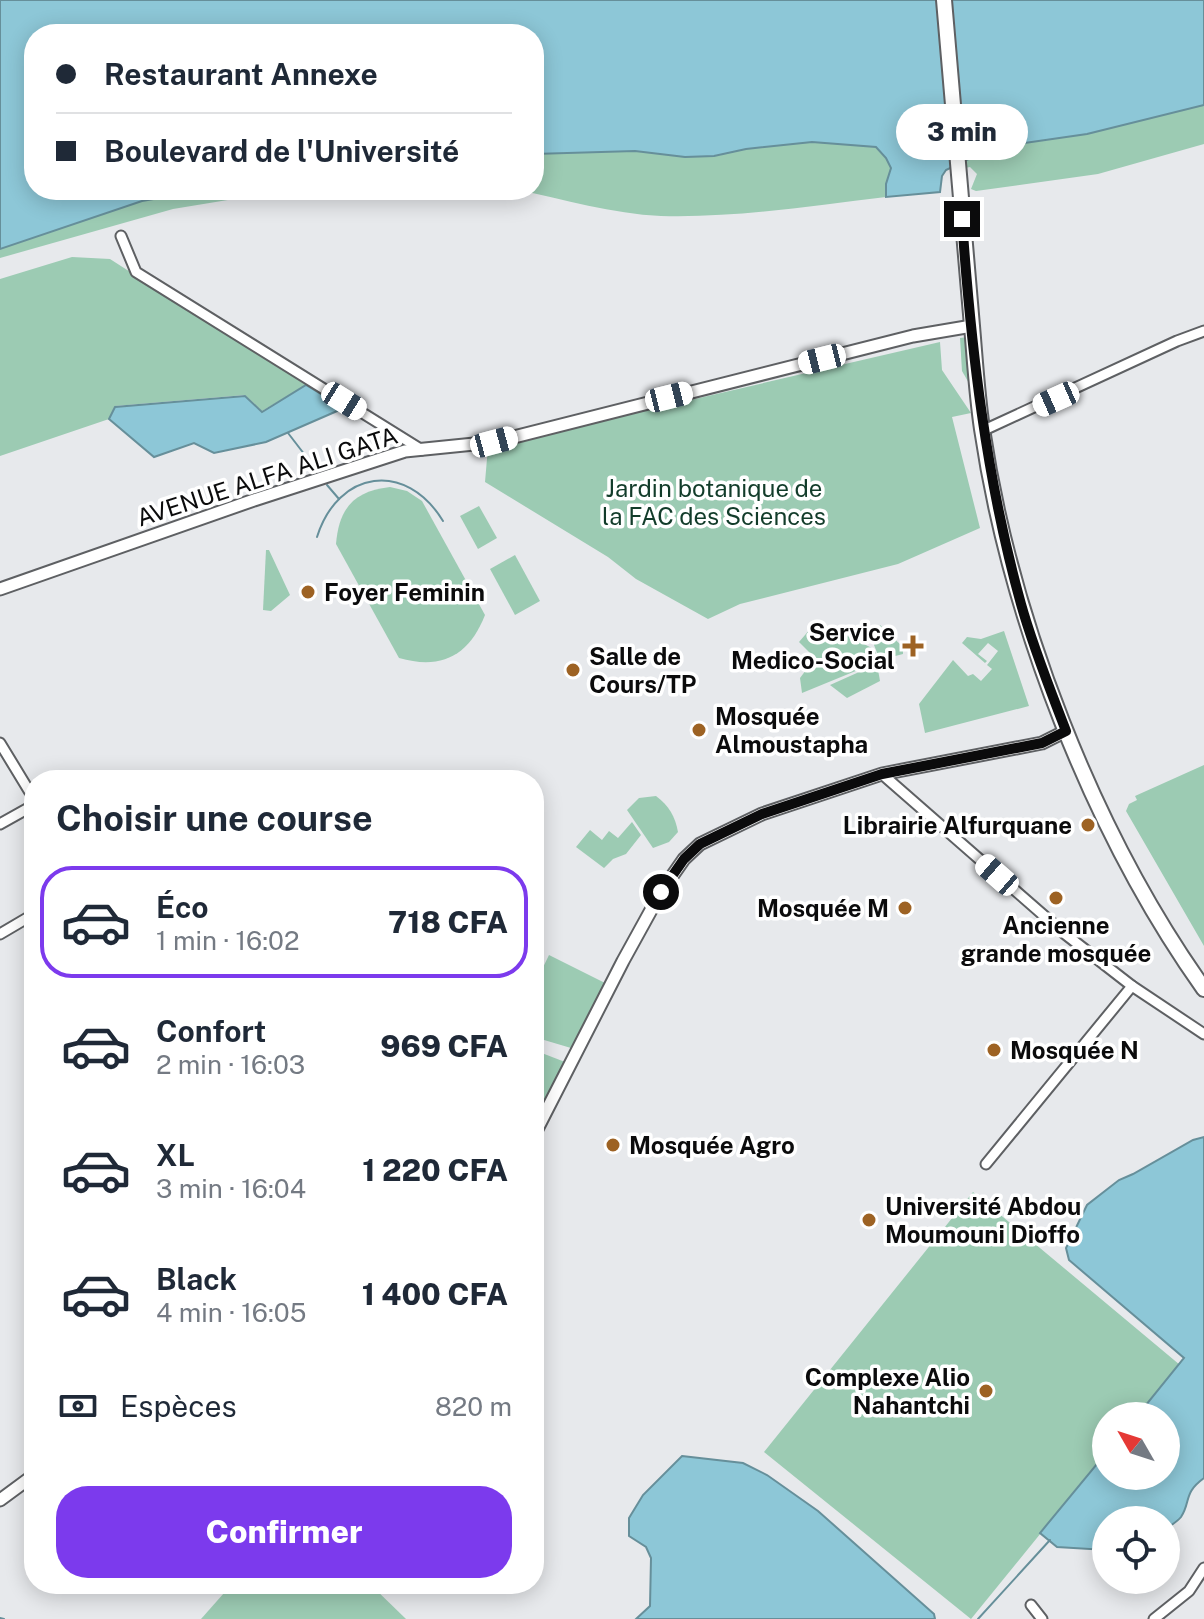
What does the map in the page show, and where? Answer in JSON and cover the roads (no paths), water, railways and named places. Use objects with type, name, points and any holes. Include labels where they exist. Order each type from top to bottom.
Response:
[{"type":"main road","points":[[944,0],[982,431],[1021,604],[1066,731],[1102,811],[1147,898],[1204,989]]},
{"type":"street","points":[[121,236],[136,272],[422,450]]},
{"type":"street","name":"AVENUE ALFA ALI GATA","points":[[0,589],[405,451],[494,442],[913,336],[972,326]]},
{"type":"street","points":[[982,431],[1204,331]]},
{"type":"street","points":[[544,1115],[661,892],[684,859],[710,837],[762,814],[882,774],[1042,743],[1066,731]]},
{"type":"street","points":[[0,743],[24,785]]},
{"type":"street","points":[[882,774],[1065,934],[1132,986],[1202,1032]]},
{"type":"street","points":[[0,824],[24,808]]},
{"type":"street","points":[[0,934],[24,920]]},
{"type":"street","points":[[986,1164],[1132,986]]},
{"type":"street","points":[[0,1500],[24,1482]]},
{"type":"street","points":[[1154,1619],[1189,1591],[1204,1568]]},
{"type":"street","points":[[1031,1605],[1042,1619]]},
{"type":"water","points":[[0,0],[1204,0],[1204,105],[1087,134],[991,148],[946,170],[940,192],[886,197],[891,168],[876,147],[812,142],[746,149],[714,156],[685,157],[635,151],[544,154],[544,24],[24,24],[24,200],[148,200],[0,249]]},
{"type":"water","points":[[306,385],[344,408],[266,442],[214,453],[194,443],[154,457],[109,419],[115,407],[245,396],[262,412]]},
{"type":"water","points":[[1204,1137],[1204,1478],[1190,1493],[1180,1518],[1180,1506],[1092,1506],[1092,1549],[1057,1547],[1040,1533],[1092,1470],[1092,1490],[1180,1490],[1180,1402],[1148,1402],[1184,1358],[1069,1260],[1066,1248],[1087,1205],[1119,1180]]},
{"type":"water","points":[[682,1456],[743,1463],[767,1475],[818,1511],[934,1614],[935,1619],[636,1619],[650,1606],[651,1558],[646,1547],[629,1536],[629,1518],[643,1495]]},
{"type":"waterway","points":[[288,433],[318,472]]},
{"type":"waterway","points":[[317,537],[327,515],[340,498],[356,486],[374,481],[411,488],[428,501],[443,521]]},
{"type":"waterway","points":[[327,485],[339,499]]},
{"type":"waterway","points":[[978,1619],[1050,1540]]},
{"type":"waterway","points":[[0,1618],[4,1619]]},
{"type":"place","name":"Foyer Feminin","points":[[308,592]]},
{"type":"place","name":"Service Medico-Social","points":[[913,646]]},
{"type":"place","name":"Salle de Cours/TP","points":[[573,670]]},
{"type":"place","name":"Mosquée Almoustapha","points":[[699,730]]},
{"type":"place","name":"Librairie Alfurquane","points":[[1088,825]]},
{"type":"place","name":"Ancienne grande mosquée","points":[[1056,898]]},
{"type":"place","name":"Mosquée M","points":[[905,908]]},
{"type":"place","name":"Mosquée N","points":[[994,1050]]},
{"type":"place","name":"Mosquée Agro","points":[[613,1145]]},
{"type":"place","name":"Université Abdou Moumouni Dioffo","points":[[869,1220]]},
{"type":"place","name":"Complexe Alio Nahantchi","points":[[986,1391]]},
{"type":"park label","name":"Jardin botanique de la FAC des Sciences","points":[[714,502]]}]
